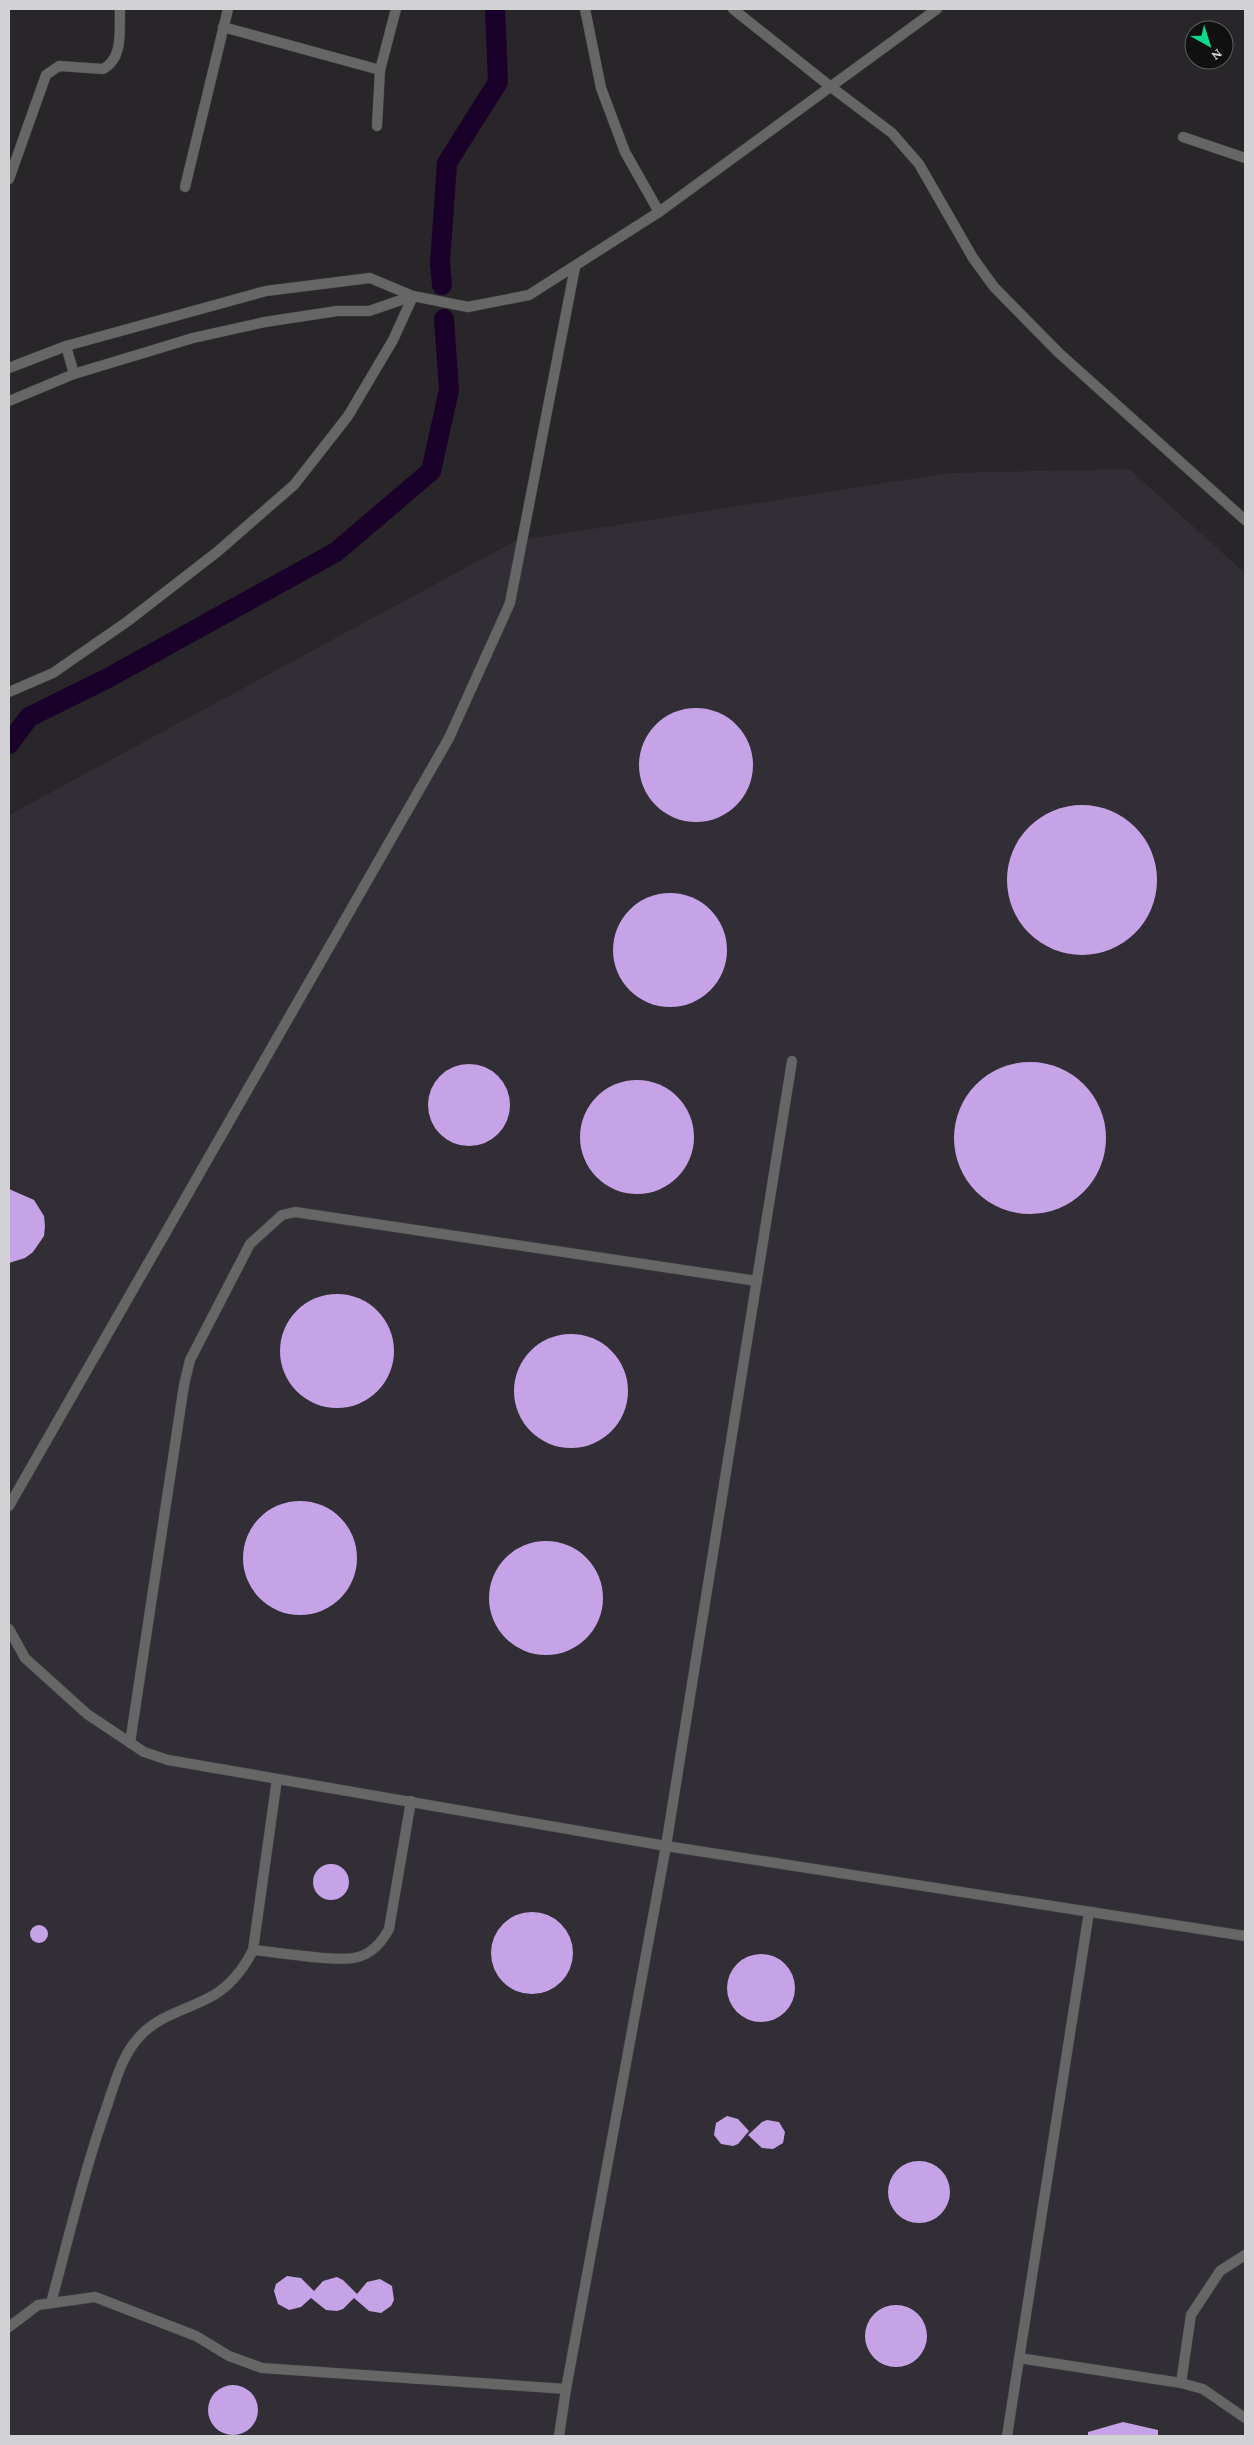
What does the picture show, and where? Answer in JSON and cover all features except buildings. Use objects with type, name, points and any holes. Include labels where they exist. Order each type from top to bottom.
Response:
[{"type":"street","points":[[9,179],[46,75],[59,66],[103,69],[109,66],[117,55],[120,9]]},
{"type":"street","points":[[185,187],[228,9]]},
{"type":"street","points":[[377,126],[380,70],[396,9]]},
{"type":"street","points":[[584,9],[604,96],[625,152],[659,212]]},
{"type":"street","points":[[733,9],[831,87],[878,120],[892,133],[919,164],[972,258],[994,287],[1059,353],[1245,520]]},
{"type":"street","points":[[9,368],[66,346],[266,290],[370,278],[413,296],[468,307],[529,295],[659,212],[937,9]]},
{"type":"street","points":[[223,27],[380,70]]},
{"type":"street","points":[[1183,137],[1245,158]]},
{"type":"street","points":[[9,1506],[449,738],[510,603],[575,267]]},
{"type":"street","points":[[9,401],[74,374],[193,338],[274,320],[336,311],[369,312],[413,296]]},
{"type":"street","points":[[9,692],[52,673],[128,621],[217,552],[294,485],[348,416],[393,340],[413,296]]},
{"type":"street","points":[[66,346],[74,374]]},
{"type":"street","points":[[559,2436],[666,1846],[792,1061]]},
{"type":"street","points":[[130,1743],[184,1385],[190,1360],[250,1244],[282,1216],[295,1212],[757,1281]]},
{"type":"street","points":[[9,1630],[25,1658],[87,1714],[144,1752],[168,1760],[666,1846],[1245,1936]]},
{"type":"street","points":[[51,2303],[93,2144],[127,2053],[141,2035],[161,2020],[213,1995],[229,1984],[244,1968],[253,1950],[277,1779]]},
{"type":"street","points":[[253,1950],[343,1959],[358,1958],[372,1951],[383,1940],[389,1929],[411,1802]]},
{"type":"street","points":[[1007,2436],[1089,1912]]},
{"type":"street","points":[[1181,2383],[1191,2315],[1220,2271],[1245,2255]]},
{"type":"street","points":[[9,2327],[38,2305],[95,2297],[196,2336],[229,2356],[262,2368],[566,2389]]},
{"type":"street","points":[[1019,2358],[1181,2383],[1203,2389],[1245,2418]]},
{"type":"shaded area","points":[[1129,469],[1245,573],[1245,2436],[9,2436],[9,815],[515,541],[949,473]]},
{"type":"waterway","points":[[442,285],[440,263],[447,163],[498,82],[495,9]]},
{"type":"waterway","points":[[9,744],[29,717],[108,678],[336,552],[431,471],[449,390],[444,319]]}]
